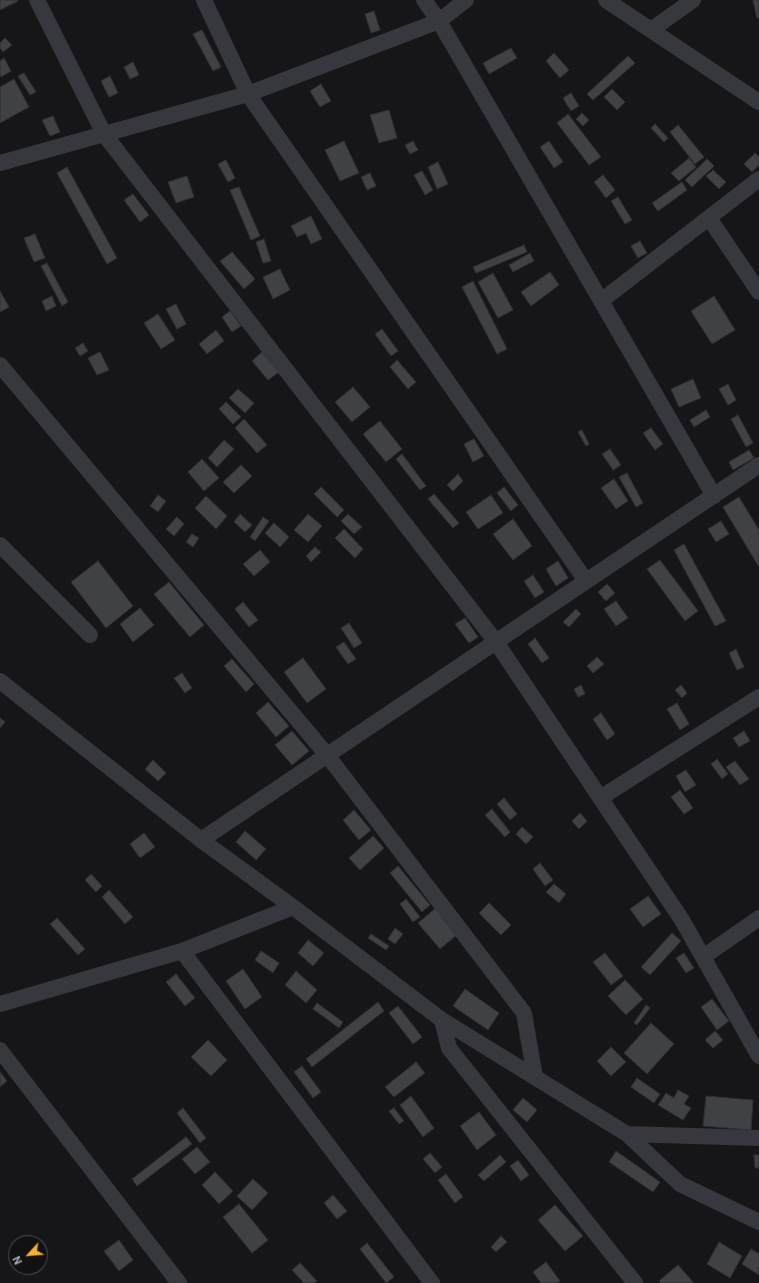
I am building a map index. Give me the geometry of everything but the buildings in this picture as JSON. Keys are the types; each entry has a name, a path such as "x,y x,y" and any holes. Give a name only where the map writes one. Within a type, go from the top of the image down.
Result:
{"street":[{"path":"37,0 104,134 496,642 682,920 758,1051"},
{"path":"204,0 248,94 586,581"},
{"path":"424,0 440,21 714,496"},
{"path":"0,163 248,94 440,21 466,0"},
{"path":"606,0 759,102"},
{"path":"651,30 693,0"},
{"path":"601,300 759,179"},
{"path":"709,218 759,292"},
{"path":"0,365 327,755 524,1013 534,1077"},
{"path":"201,840 759,465"},
{"path":"0,545 90,635"},
{"path":"0,682 201,840 293,907 442,1020 627,1134 680,1184 759,1222"},
{"path":"600,798 759,698"},
{"path":"0,1004 182,951 293,907"},
{"path":"703,958 759,918"},
{"path":"182,951 432,1283"},
{"path":"442,1020 449,1048 635,1283"},
{"path":"0,1050 179,1283"},
{"path":"627,1134 759,1138"}]}
